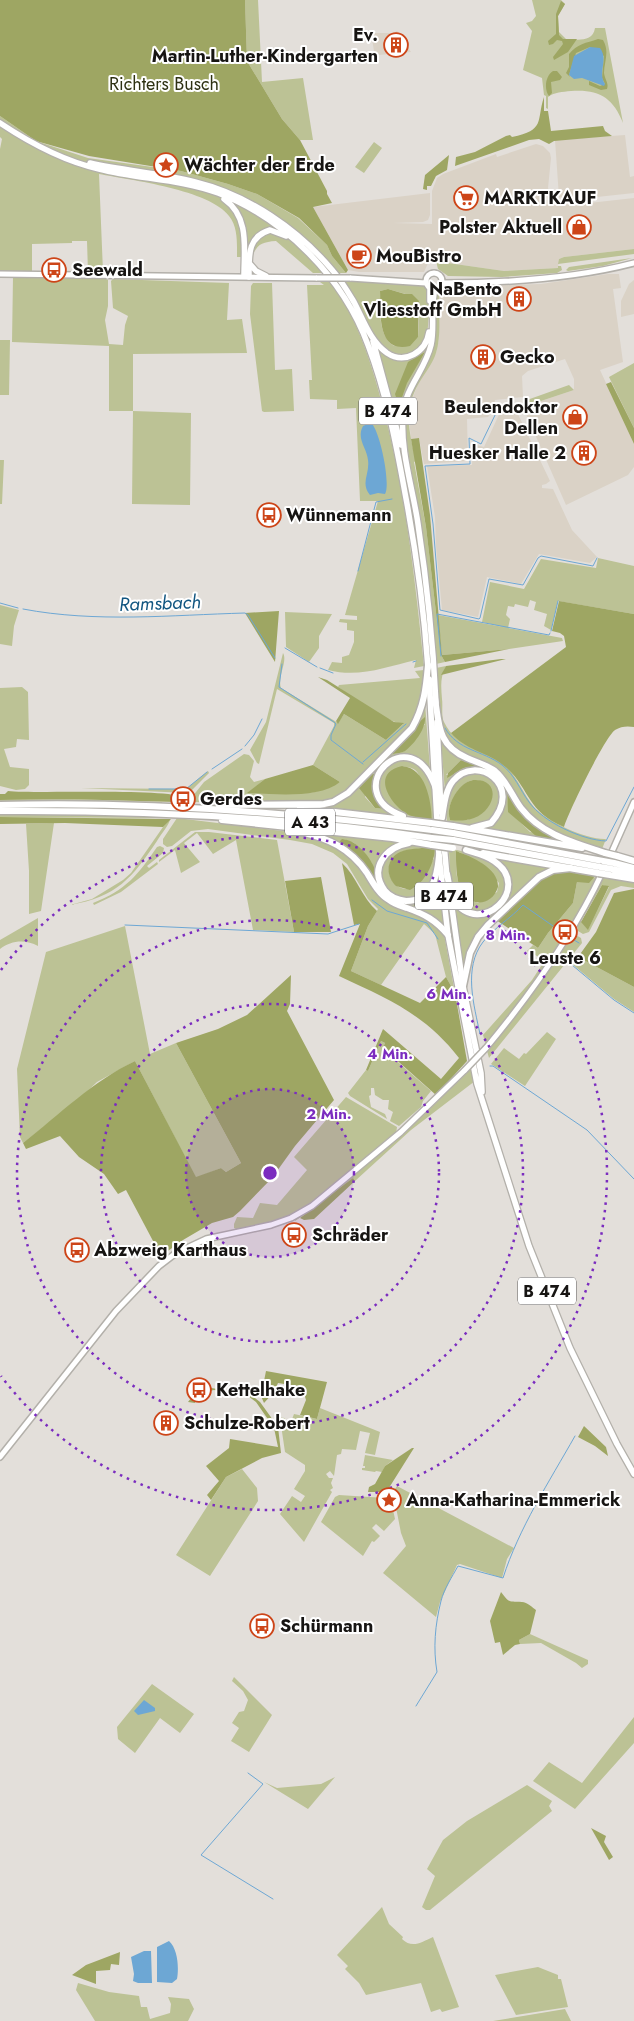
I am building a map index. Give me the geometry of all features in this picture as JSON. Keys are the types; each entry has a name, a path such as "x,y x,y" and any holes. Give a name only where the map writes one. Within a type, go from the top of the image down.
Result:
{"highway":[{"name":"B 474","path":"0,122 37,146 100,170 217,193 248,208 290,235 326,272 353,313 368,344 398,452 412,527 421,591 428,665 439,856 448,935 475,1076 529,1246 570,1348 617,1444 634,1474"},
{"name":"B 474","path":"63,157 111,168 196,182 226,192 259,209 297,236 334,272 353,300 370,334 408,470 418,523 427,591 447,874 463,986 481,1073 483,1098"},
{"path":"189,186 223,198 238,213 244,236 246,276"},
{"path":"246,276 251,244 256,237 270,230 280,232 305,250"},
{"path":"249,263 256,271 266,276"},
{"path":"370,334 381,348 394,356 404,357 416,354 424,347 428,339 430,284"},
{"path":"408,470 402,431 403,408 410,387 426,360 431,344 433,301 430,284"},
{"path":"189,810 324,804 333,802 348,793 412,728 426,696 428,665"},
{"path":"435,698 439,729 442,737 452,750 494,771 502,778 521,808 541,827 563,838 605,853"},
{"path":"436,789 428,770 416,760 407,757 390,760 383,765 376,779 376,789 384,806 391,811 414,820 432,834 453,837 472,828 491,823 502,807 503,798 500,785 495,778 488,773 468,772 454,781 446,797 442,818"},
{"name":"A 43","path":"0,804 170,806 189,810 317,817 453,837 634,874"},
{"path":"268,805 414,820"},
{"path":"189,810 277,826 308,833 336,843 354,857 378,890 390,902 430,917 448,935"},
{"name":"A 43","path":"0,811 176,813 189,810"},
{"path":"277,826 423,843"},
{"path":"472,828 605,853 634,861"},
{"path":"432,834 423,843 401,844 386,854 381,862 379,877 381,884 389,894 400,900 407,901 425,895 436,879 439,856"},
{"path":"447,874 454,900 465,910 479,914 489,912 502,904 507,894 508,882 501,867 486,856 466,850 453,837"},
{"path":"466,850 571,868"},
{"path":"463,986 470,953 478,937 488,925 539,877 553,870 600,867"},
{"name":"A 43","path":"612,869 634,868"},
{"path":"612,869 634,879"}],"main road":[{"path":"430,284 442,281 480,282 564,276 634,263"},
{"path":"430,284 431,273 436,273 442,281"},
{"path":"0,274 422,278 430,284"},
{"path":"0,1457 116,1311 159,1266 176,1253 206,1239 271,1225 291,1218 312,1206 416,1119 465,1070 486,1048 522,1003 560,947 596,884 634,802"}],"shaded area":[{"path":"397,31 411,52 379,55 372,60 374,51 371,33 394,33"},
{"path":"625,135 630,177 634,176 634,193 569,200 559,197 555,140"},
{"path":"536,144 543,146 550,153 548,188 552,198 559,203 571,205 634,198 634,249 564,257 559,259 558,268 504,271 437,260 429,261 424,272 359,272 348,270 313,207 430,193 430,215 428,220 423,222 393,223 432,224 432,191 437,178 496,154 497,157"},
{"path":"619,274 621,288 613,289 623,362 600,370 634,444 634,467 628,475 566,505 523,407 574,390 574,379 565,359 528,371 522,376 523,397 495,400 493,411 488,417 467,419 468,461 424,464 419,438 411,439 408,410 418,384 436,353 439,339 439,291 446,287 541,284"},
{"path":"634,280 634,314 621,317 621,301 629,284"},
{"path":"502,408 516,410 550,481 542,485 542,488 553,489 572,530 597,557 590,563 539,554 521,584 487,577 478,617 442,610 435,517 427,466 472,465 473,444 484,447"}],"green space":[{"name":"Richters Busch","path":"0,0 245,0 247,61 282,119 300,140 327,191 332,203 313,207 348,270 346,273 332,256 327,245 299,218 257,194 181,171 89,156 36,141 0,116"},
{"path":"245,0 258,0 262,82 303,78 313,140 300,140 282,119 247,61"},
{"path":"532,0 561,0 565,4 558,16 559,32 566,39 588,38 594,33 595,28 605,28 623,123 609,101 597,93 589,91 553,94 548,97 548,109 546,108 546,96 544,95 542,78 523,70 532,31 526,23 532,21 536,16"},
{"path":"561,1 565,4 558,16 559,35 563,39 577,39 568,52 554,60 553,57 563,44 562,41 557,40 549,45 548,41 556,34 556,14"},
{"path":"598,39 603,40 606,53 604,73 607,89 601,90 589,85 589,81 600,86 605,84 602,78 604,56 590,47 576,53 570,77 566,73 569,67 569,54 582,44"},
{"path":"553,71 557,71 562,77 560,80 551,82 552,93 549,96 546,90 546,83 548,76"},
{"path":"544,97 544,111 548,111 551,131 603,126 605,131 612,136 554,141 549,144 539,139 529,140 455,166 456,157 475,152 506,136 510,135 512,137 523,134 535,128"},
{"path":"0,116 36,141 88,158 181,171 257,194 298,218 327,245 332,256 346,273 313,273 276,241 261,244 252,257 237,257 234,225 229,216 219,207 205,199 188,193 149,183 99,174 103,272 88,272 87,241 32,244 32,271 0,271 0,149 2,139 0,137"},
{"path":"374,142 382,148 364,173 355,167"},
{"path":"449,155 447,170 436,176 431,186 427,186 427,190 423,189 425,175"},
{"path":"634,249 634,254 558,264 559,259 564,257"},
{"path":"632,258 603,266 566,270 569,267"},
{"path":"441,259 441,262 504,271 558,268 558,266 561,266 562,270 557,273 502,277 448,276 438,269 436,261"},
{"path":"13,277 108,280 108,306 105,320 109,344 123,345 128,316 113,308 111,281 113,279 229,283 227,320 242,319 247,353 133,354 133,411 109,411 109,346 12,342"},
{"path":"320,282 331,282 349,312 369,360 379,394 392,443 404,506 424,666 414,668 416,660 362,672 351,673 328,670 332,662 342,663 342,657 349,655 354,642 354,631 347,630 347,623 339,622 340,619 357,620 357,616 345,615 378,501 360,501 356,408 337,409 337,400 310,399 309,380 312,380 307,285 324,285"},
{"path":"344,282 425,285 428,301 428,323 427,334 420,349 406,355 396,354 386,349 369,328","holes":["388,289 409,295 420,304 418,337 394,346 382,329 380,291"]},
{"path":"253,283 272,283 275,370 292,369 294,411 262,411 250,314 251,286"},
{"path":"498,284 496,286 446,287 439,291 438,346 433,360 414,393 409,412 410,431 416,461 414,462 426,527 441,655 445,662 436,664 416,498 405,434 406,402 426,363 437,289 443,285"},
{"path":"388,289 412,294 419,301 418,337 410,346 399,347 391,344 386,338 381,320 380,291"},
{"path":"430,339 425,357 405,393 400,431 376,345 380,349 405,359"},
{"path":"0,340 10,340 9,395 0,395"},
{"path":"425,352 407,383 399,406 395,394 408,362"},
{"path":"634,363 634,428 609,377"},
{"path":"611,382 634,428 634,444 606,384"},
{"path":"569,385 574,390 523,407 527,400"},
{"path":"133,411 191,413 190,505 132,504"},
{"path":"419,438 430,515 442,655 509,649 445,662 441,655 426,527 411,439"},
{"path":"0,460 4,460 2,504 0,504"},
{"path":"598,558 634,566 634,614 558,601 551,630 544,626 547,614 534,610 536,602 530,600 528,607 515,604 514,607 508,606 506,615 510,619 508,628 482,622 490,582 524,589 541,559 596,568"},
{"path":"559,601 634,614 634,727 627,726 615,730 603,746 564,827 542,814 512,773 503,765 469,747 451,733 566,647 564,636 552,631"},
{"path":"0,605 19,610 14,626 12,646 0,644"},
{"path":"279,611 275,662 245,613"},
{"path":"285,612 332,614 319,636 319,648 309,662 286,647"},
{"path":"438,615 562,638 563,641 509,649 442,655"},
{"path":"283,653 284,660 280,679 281,688 338,723 344,714 386,740 403,724 397,723 370,709 338,687 339,685 420,678 415,671 424,670 424,685 418,710 406,730 359,778 338,797 328,801 284,803 188,802 204,782 244,754 249,755 254,761 250,777 254,782 265,779 248,793 284,794 315,792 340,782 313,765 334,723 277,689 259,764 250,750 266,722"},
{"path":"506,659 441,675 446,666"},
{"path":"446,666 441,682 442,714 443,720 450,731 456,738 489,755 505,766 540,813 557,824 578,833 598,839 606,839 602,849 564,836 541,824 523,808 508,783 451,746 440,727 436,668"},
{"path":"318,677 327,680 394,722 404,723 386,740 344,714 338,724 336,721 350,698"},
{"path":"22,687 28,692 29,740 17,739 16,747 4,749 10,767 29,769 29,785 25,789 16,790 0,786 0,688"},
{"path":"425,703 430,769 420,761 408,756 402,755 389,758 372,774 365,797 375,808 384,809 394,816 313,807 331,804 391,752 393,754 403,752 425,724 417,724"},
{"path":"425,717 424,726 419,736 404,752 393,754 391,752"},
{"path":"441,741 494,773 507,789 508,804 514,816 530,832 549,834 576,845 484,828 496,821 500,816 505,799 503,786 473,769 445,792","holes":["461,760 475,766 453,774 446,775"]},
{"path":"411,760 423,771 428,779 433,796 433,821 405,815 388,806 378,791 381,772 395,761","holes":["402,766 414,769 417,772 426,795 432,820 406,813 395,803"]},
{"path":"461,760 477,766 464,768 447,778 448,773"},
{"path":"313,765 340,782 320,791 308,793 247,793 265,779"},
{"path":"402,766 417,772 426,786 432,820 405,813 393,802 389,795 385,781 387,775"},
{"path":"208,771 209,773 190,792 186,793 81,788 186,789"},
{"path":"376,773 374,792 384,809 375,808 359,788 372,774"},
{"path":"471,773 484,775 492,780 498,789 501,802 489,821 468,826 447,822 447,807 450,793 458,781","holes":["478,780 487,784 468,820 450,820 451,802 458,790 468,782"]},
{"path":"473,780 488,784 492,789 493,795 491,802 481,814 474,818 450,820 449,808 454,796 462,786"},
{"path":"507,789 548,835 555,840 536,836 508,812"},
{"path":"8,791 155,793 183,798 182,802 66,799 0,800 0,794 5,794"},
{"path":"66,799 162,802 165,818 0,817 0,800"},
{"path":"0,817 171,819 163,827 65,823 0,824"},
{"path":"177,818 298,833 329,842 356,862 376,891 431,920 444,934 455,993 446,977 435,934 424,924 381,985 351,971 368,926 378,909 368,899 347,864 333,853 312,844 208,829 191,831 172,846 167,847 163,844 163,839"},
{"path":"170,819 148,854 122,884 100,897 70,905 92,899 123,880 131,873"},
{"path":"54,823 41,911 29,914 26,824"},
{"path":"195,832 277,840 294,932 253,930 236,840 213,854 197,833 184,843 200,862 181,873 175,850 159,862 159,860"},
{"path":"318,834 398,842 383,853 377,864 377,876 381,886 388,894 398,900 408,902 420,900 430,893 439,876 444,926 431,915 386,896 378,885 371,862 354,843 344,839 339,842"},
{"path":"342,839 356,844 368,856 374,867 378,885 347,848 339,842"},
{"path":"410,845 426,847 401,852 390,863 389,870 394,883 400,888 407,889 416,887 434,858 428,848 436,849 433,876 427,889 412,897 403,897 387,889 381,871 389,853"},
{"path":"157,847 164,848 163,853 147,866 149,868 157,862 158,864 121,892 94,905 93,903 114,893 130,881 144,866"},
{"path":"435,848 433,860 428,872 420,883 410,890 396,886 392,882 389,872 390,863 395,855 411,849"},
{"path":"457,850 482,857 502,871 506,883 504,894 497,903 488,909 477,911 466,907 456,896 452,886 449,851","holes":["459,852 481,863 499,883 497,892 478,903 471,900 461,889 456,867"]},
{"path":"456,851 483,864 494,874 498,887 491,898 485,901 474,902 464,895 458,879"},
{"path":"492,857 555,868 485,925 467,955 463,968 455,904 460,909 491,914 505,902 508,894 508,878 505,870"},
{"path":"342,863 352,875 367,900 377,911 368,926 351,971 420,1003 446,977 455,993 467,1061 436,1095 383,1048 385,1043 381,1041 368,1071 366,1070 383,1029 441,1079 459,1058 433,1030 405,1009 339,976 360,924 354,925"},
{"path":"561,871 596,875 589,883 577,882 573,903 538,948 496,920 541,878"},
{"path":"321,877 331,932 294,932 285,881"},
{"path":"596,877 572,923 545,965 517,1006 486,1045 483,1035 532,980 545,960 527,951 533,945 538,948 573,903 577,882"},
{"path":"602,877 634,882 634,888 621,886 611,890 589,932 583,934 578,931 577,926","holes":["602,885 609,887 588,929 581,921"]},
{"path":"602,885 609,886 588,930 581,922"},
{"path":"634,889 634,987 578,957 596,932 614,893"},
{"path":"38,918 38,946 29,942 14,942 0,949 0,940"},
{"path":"125,926 150,1054 176,1043 241,1163 226,1172 221,1168 196,1178 135,1061 97,1082 78,1100 23,1143 20,1137 17,1069 46,952"},
{"path":"574,934 581,938 582,943 489,1058 487,1051 520,1009 569,937"},
{"path":"578,957 634,987 634,1012 614,999 572,964"},
{"path":"291,975 290,1004 287,1011 334,1100 295,1146 272,1178 233,1217 212,1223 161,1256 126,1190 118,1194 104,1174 79,1157 60,1136 26,1149 23,1143 77,1099 105,1078 135,1061 196,1177 221,1168 226,1172 241,1163 176,1043 218,1029 247,1015"},
{"path":"547,1032 556,1039 525,1086 491,1064 504,1048 519,1059"},
{"path":"381,1041 385,1043 383,1049 431,1091 421,1107 399,1126 390,1121 393,1112 388,1109 389,1100 383,1100 375,1095 374,1088 371,1088 371,1095 369,1096 371,1107 385,1114 387,1119 348,1093 366,1070 368,1071"},
{"path":"472,1068 475,1081 411,1130 355,1181 353,1178 325,1201 295,1221 295,1218 320,1203 407,1131"},
{"path":"346,1097 397,1127 396,1134 316,1201 295,1214 275,1222 238,1230 234,1228 237,1217 253,1218 260,1203 277,1205 307,1170 294,1157"},
{"path":"353,1178 355,1181 314,1219 304,1220 300,1218"},
{"path":"266,1371 327,1382 317,1419 300,1415 306,1400 302,1387 278,1383 274,1392 264,1403 261,1396"},
{"path":"206,1387 251,1395 260,1402 278,1427 281,1453 262,1458 226,1477 211,1500 207,1495 219,1481 206,1466 229,1448 230,1439 278,1447 274,1428 256,1402 248,1396 214,1390 204,1392 198,1396 195,1403 188,1402 195,1393"},
{"path":"320,1408 380,1432 375,1455 365,1453 370,1433 360,1431 356,1450 342,1449 341,1454 337,1455 334,1476 330,1471 326,1474 329,1478 333,1478 331,1483 333,1488 330,1490 332,1492 304,1542 280,1514 292,1496 301,1502 305,1496 294,1489 305,1471 305,1465 285,1452 281,1425 274,1417 285,1418 285,1421 291,1422 294,1414 317,1419"},
{"path":"584,1426 606,1447 608,1456 578,1437"},
{"path":"414,1448 387,1491 368,1492 369,1487 375,1484 385,1466"},
{"path":"365,1455 393,1460 385,1466 382,1472 362,1470 362,1468 365,1468 363,1466"},
{"path":"242,1469 257,1488 258,1501 210,1576 176,1555 226,1477"},
{"path":"397,1486 514,1548 507,1559 502,1578 460,1564 457,1565 440,1602 436,1617 383,1573 406,1546 401,1533 393,1492"},
{"path":"339,1495 385,1498 390,1496 395,1519 384,1531 376,1524 372,1528 380,1536 374,1542 372,1541 363,1556 321,1522 335,1497"},
{"path":"501,1592 510,1601 524,1602 536,1610 530,1634 519,1640 520,1644 515,1645 503,1655 500,1642 495,1643 490,1621"},
{"path":"530,1634 588,1660 588,1664 582,1668 541,1643 520,1644 519,1640"},
{"path":"234,1677 272,1715 249,1752 231,1741 239,1728 232,1723 239,1712 244,1711 248,1700 243,1691 232,1681"},
{"path":"152,1684 194,1714 180,1733 160,1718 135,1753 118,1739 117,1727"},
{"path":"634,1717 634,1743 575,1809 533,1781 549,1762 582,1783"},
{"path":"335,1777 308,1809 264,1782 277,1788 321,1784"},
{"path":"527,1785 552,1801 549,1806 552,1811 430,1910 422,1907 435,1876 427,1869 443,1840 467,1821"},
{"path":"591,1828 606,1836 604,1842 613,1857 609,1860"},
{"path":"382,1907 389,1924 406,1942 417,1944 433,1937 459,2007 442,2012 440,2009 431,2012 421,1983 366,1995 359,1983 345,1969 348,1966 337,1955"},
{"path":"120,1952 119,1965 111,1964 110,1970 96,1971 96,1984 72,1975 86,1965"},
{"path":"538,1967 558,1975 558,1979 561,1979 568,2007 516,2015 495,1975"},
{"path":"78,1983 109,1992 139,1996 141,2007 147,2007 150,2019 170,2013 171,2004 168,1997 189,1999 194,2009 188,2021 95,2021 76,1990"},
{"path":"565,2009 571,2021 493,2021"}],"water":[{"path":"590,47 600,48 602,52 604,86 582,78 574,79 569,75 574,56"},
{"path":"372,424 375,429 381,447 387,480 385,494 370,495 367,491 368,460 361,439 361,431 363,426"},
{"path":"144,1700 155,1708 155,1711 138,1715 134,1711"},
{"path":"169,1941 172,1944 177,1959 177,1979 172,1983 157,1982 157,1947"},
{"path":"144,1951 151,1951 152,1983 133,1981 134,1974 131,1957"}],"waterway":[{"path":"499,407 481,444 469,438 470,464 425,466 433,524 440,610 479,619 489,579 523,585 541,556 593,566 597,558"},
{"path":"358,571 376,502 392,499"},
{"path":"551,631 558,601"},
{"name":"Ramsbach","path":"0,603 18,608"},
{"name":"Ramsbach","path":"23,609 78,616 106,617 245,613 275,658"},
{"path":"441,656 437,614 549,635 550,633"},
{"path":"285,648 317,667"},
{"name":"Ramsbach","path":"282,664 279,687 334,722 336,724 331,740 363,764"},
{"path":"320,668 333,673"},
{"path":"245,746 254,735 262,719"},
{"path":"363,762 406,724"},
{"path":"445,728 450,736 463,746 494,760 507,769 529,802 553,823 586,837 606,841 634,787"},
{"path":"212,769 242,749"},
{"path":"149,789 186,789 207,772"},
{"path":"372,900 387,911 427,923 438,939"},
{"path":"480,1034 473,999 472,975 473,963 483,942 523,905 553,926"},
{"path":"125,925 328,934 359,924"},
{"path":"558,930 563,933"},
{"path":"571,938 579,943"},
{"path":"572,965 614,1000 634,1013"},
{"path":"490,1066 493,1066 587,1130 634,1179"},
{"path":"416,1706 437,1672 435,1645 439,1610 444,1592 458,1566 503,1578 526,1523 575,1436"},
{"path":"248,1773 263,1784 201,1855 273,1899"}],"place":[{"name":"Ev. Martin-Luther-Kindergarten","path":"396,45"},
{"name":"Wächter der Erde","path":"166,165"},
{"name":"MARKTKAUF","path":"466,198"},
{"name":"Polster Aktuell","path":"579,227"},
{"name":"MouBistro","path":"359,256"},
{"name":"Seewald","path":"54,270"},
{"name":"NaBento Vliesstoff GmbH","path":"519,299"},
{"name":"Gecko","path":"483,357"},
{"name":"Beulendoktor Dellen","path":"575,417"},
{"name":"Huesker Halle 2","path":"584,453"},
{"name":"Wünnemann","path":"269,515"},
{"name":"Gerdes","path":"183,799"},
{"name":"Leuste 6","path":"565,932"},
{"name":"Schräder","path":"294,1235"},
{"name":"Abzweig Karthaus","path":"77,1250"},
{"name":"Kettelhake","path":"199,1390"},
{"name":"Schulze-Robert","path":"166,1423"},
{"name":"Anna-Katharina-Emmerick","path":"389,1500"},
{"name":"Schürmann","path":"262,1626"}]}
